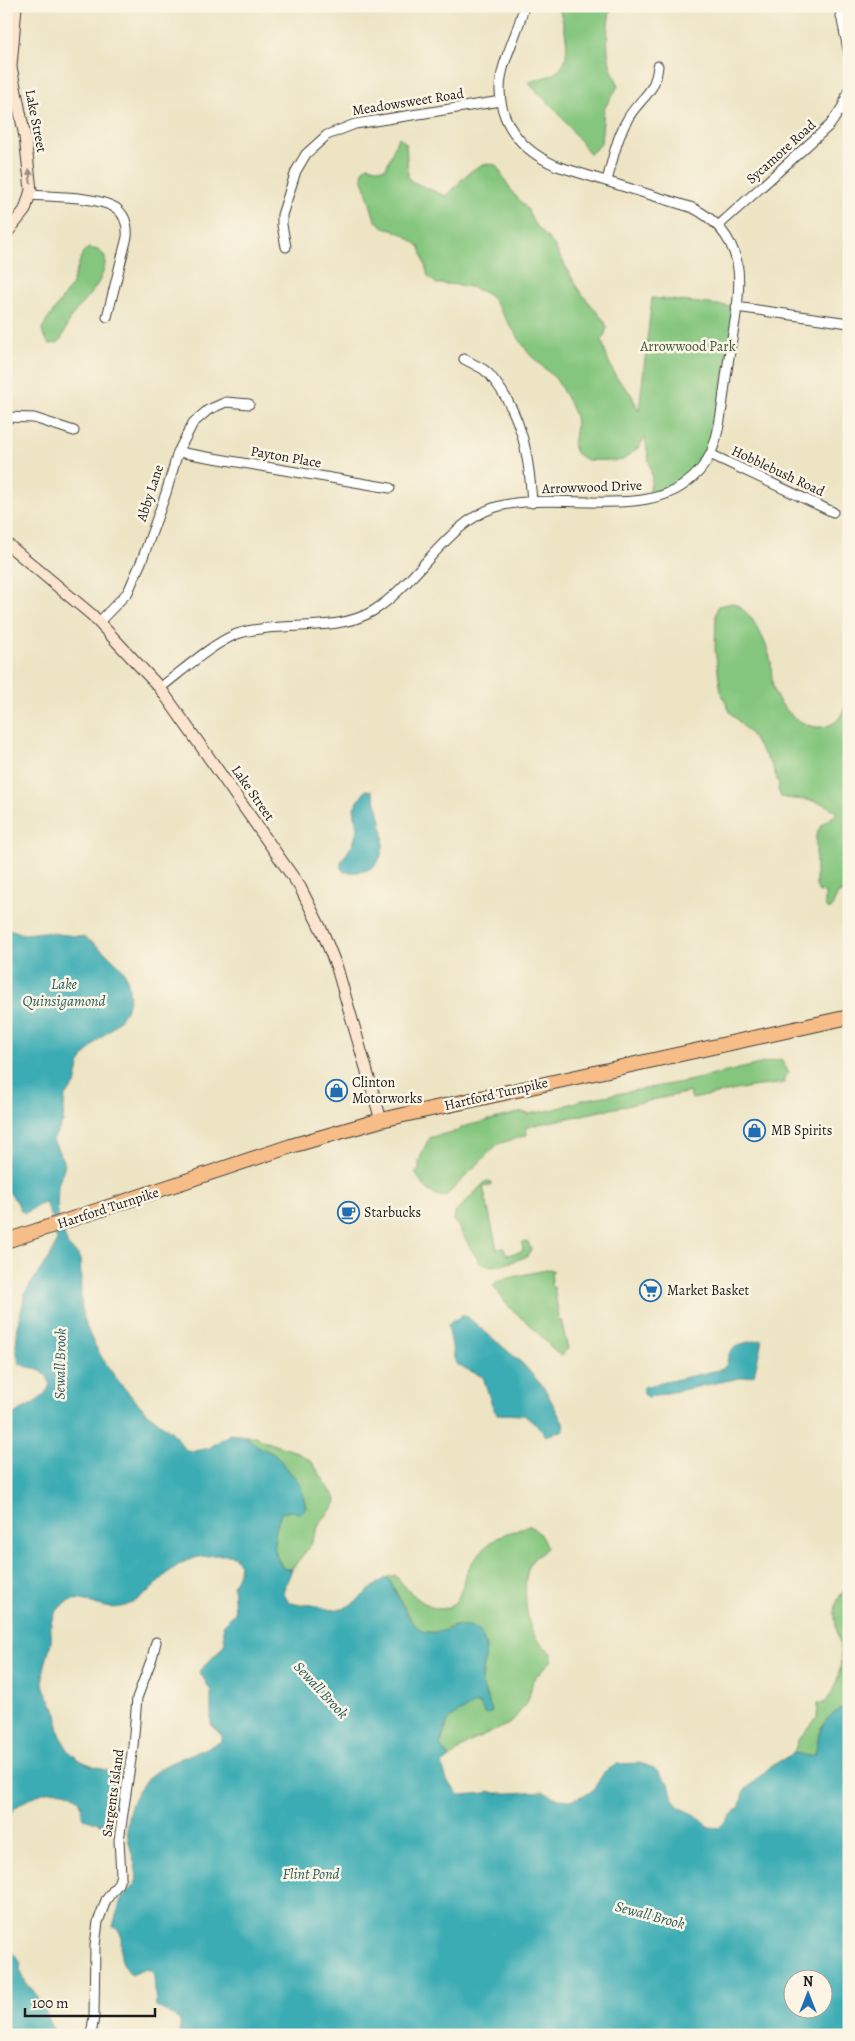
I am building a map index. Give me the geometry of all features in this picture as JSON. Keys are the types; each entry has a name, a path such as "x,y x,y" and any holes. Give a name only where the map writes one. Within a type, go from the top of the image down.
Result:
{"main road":[{"name":"Lake Street","path":"6,234 22,215 30,195 29,164 8,67 16,6"},
{"name":"Lake Street","path":"6,543 99,622 160,688 296,882 318,922 342,982 381,1120"},
{"name":"Hartford Turnpike","path":"6,1241 86,1216 291,1146 381,1120 849,1016"}],"street":[{"name":"Arrowwood Drive","path":"160,688 216,646 238,634 257,630 344,622 367,614 385,602 472,519 499,506 532,503 636,500 660,496 671,492 691,479 710,454 718,428 736,307 738,280 736,261 729,243 718,226 693,208 557,166 528,150 510,128 501,101 502,75 524,6"},
{"path":"839,6 849,54"},
{"path":"607,181 623,127 633,110 654,87 658,66"},
{"name":"Sycamore Road","path":"718,226 830,126 842,106 849,89"},
{"name":"Meadowsweet Road","path":"286,247 282,215 296,171 306,154 327,134 355,124 501,101"},
{"path":"30,195 100,202 114,207 123,216 127,228 127,237 107,317"},
{"path":"736,307 849,323"},
{"path":"464,359 489,374 516,418 528,456 532,503"},
{"name":"Abby Lane","path":"99,622 128,592 142,560 166,493 178,452 193,422 208,410 226,402 250,404"},
{"path":"6,417 34,418 74,430"},
{"name":"Payton Place","path":"178,452 390,488"},
{"name":"Hobblebush Road","path":"710,454 833,512"},
{"name":"Sargents Island","path":"91,2035 94,2016 95,1945 98,1922 106,1900 121,1875 119,1840 132,1755 137,1698 156,1642"}],"green space":[{"path":"558,6 611,6 608,50 611,67 618,86 604,109 601,144 590,154 556,110 528,83 547,77 558,71 563,65 567,49 563,21"},
{"name":"Arrowwood Park","path":"399,137 406,143 408,177 411,181 445,196 475,168 488,164 496,165 513,193 528,210 533,222 554,245 578,289 605,322 607,328 602,341 607,358 616,377 631,394 639,411 652,298 736,307 710,454 682,486 648,499 652,478 645,437 639,447 623,460 586,460 576,453 573,445 576,426 575,416 568,400 556,379 530,355 491,297 465,286 436,284 428,276 420,247 403,234 384,227 375,220 362,177 363,169 368,166 380,169 386,168"},
{"path":"89,248 98,250 105,256 103,274 94,289 72,316 60,341 49,344 42,328 71,286 83,252"},
{"path":"733,603 746,613 758,628 771,662 774,692 787,711 794,717 810,726 827,726 840,717 849,699 849,893 838,893 831,909 827,909 825,906 825,893 819,892 816,886 816,835 822,824 837,814 825,804 781,797 778,790 779,784 772,766 751,735 730,712 721,692 715,650 716,614 718,606"},
{"path":"781,1059 789,1073 783,1079 785,1083 751,1087 692,1099 690,1092 526,1127 527,1135 498,1144 446,1196 431,1193 415,1173 419,1171 419,1161 431,1137 458,1131 462,1127 522,1112 528,1114 552,1110 582,1100 688,1081"},
{"path":"486,1181 492,1182 491,1185 483,1186 497,1249 504,1248 507,1255 523,1251 522,1243 528,1242 531,1250 528,1256 497,1265 484,1265 479,1262 454,1220 455,1213"},
{"path":"550,1269 554,1271 551,1272 552,1281 550,1284 554,1287 558,1319 561,1320 568,1349 560,1356 507,1305 493,1285 499,1280"},
{"path":"246,1436 256,1436 263,1441 297,1452 312,1462 336,1499 335,1505 320,1523 310,1546 292,1569 285,1569 280,1563 274,1542 281,1513 306,1507 300,1484 275,1454 260,1448"},
{"path":"529,1525 539,1533 547,1547 532,1561 526,1576 526,1607 530,1626 541,1644 552,1653 552,1660 533,1680 528,1701 511,1723 468,1743 450,1758 440,1746 449,1719 475,1703 492,1711 482,1684 486,1647 483,1638 477,1630 459,1625 450,1627 442,1632 423,1632 410,1618 388,1577 395,1575 422,1602 438,1609 445,1608 452,1605 457,1599 469,1568 483,1550 501,1536"},
{"path":"849,1586 849,1709 843,1708 821,1727 815,1755 807,1756 794,1753 798,1740 817,1718 818,1703 825,1703 838,1676 841,1659 835,1611 841,1594"}],"water":[{"path":"366,790 372,791 381,820 383,831 382,853 378,861 368,870 344,872 341,868 341,862 353,844 357,831 354,807"},
{"name":"Flint Pond","path":"6,928 24,934 43,932 83,937 92,942 123,969 128,982 130,996 126,1011 83,1058 79,1066 75,1085 65,1096 63,1122 53,1140 65,1165 58,1185 57,1213 68,1246 78,1255 80,1260 83,1314 93,1343 122,1386 145,1410 172,1432 186,1450 194,1451 209,1448 230,1434 246,1436 260,1448 275,1454 300,1484 306,1507 300,1514 293,1511 281,1513 274,1542 279,1563 284,1569 292,1569 283,1592 289,1603 312,1605 331,1610 345,1608 388,1577 407,1615 423,1631 431,1633 462,1626 476,1629 484,1642 485,1653 482,1682 492,1711 491,1713 484,1714 480,1704 475,1704 454,1715 447,1723 440,1746 450,1758 442,1764 447,1781 460,1795 486,1793 489,1791 510,1793 544,1791 558,1799 571,1800 592,1792 604,1772 617,1764 640,1763 654,1768 669,1784 673,1799 679,1807 696,1815 709,1827 719,1828 740,1806 743,1792 771,1766 794,1753 807,1756 815,1755 820,1732 825,1721 843,1708 849,1709 849,2035 180,2035 180,2020 156,2006 152,1971 146,1969 131,1975 122,1962 121,1936 113,1926 121,1899 137,1879 127,1826 130,1809 137,1793 148,1778 161,1768 222,1741 222,1736 211,1724 211,1691 199,1671 225,1643 223,1624 235,1613 233,1586 240,1564 231,1555 194,1558 174,1568 142,1597 122,1607 104,1607 81,1600 74,1600 67,1602 59,1608 51,1623 51,1642 44,1672 44,1687 57,1714 61,1737 65,1746 83,1762 117,1776 118,1796 111,1816 101,1824 84,1818 80,1801 65,1791 49,1791 33,1797 19,1805 6,1820 6,1419 38,1400 43,1396 50,1384 41,1370 19,1363 16,1346 25,1293 53,1251 57,1241 51,1216 45,1202 25,1213 21,1211 17,1202 6,1189"},
{"path":"465,1315 522,1363 545,1389 563,1423 564,1430 546,1436 542,1430 524,1415 497,1414 493,1408 483,1377 458,1365 454,1358 448,1325 451,1321"},
{"path":"762,1340 754,1375 648,1397 644,1394 643,1387 723,1369 729,1354 735,1347 748,1342"},
{"path":"6,1931 7,1944 21,1963 20,1970 27,1985 33,1990 42,2004 56,2035 6,2035"}],"place":[{"name":"Clinton Motorworks","path":"336,1090"},
{"name":"MB Spirits","path":"755,1130"},
{"name":"Starbucks","path":"348,1212"},
{"name":"Market Basket","path":"651,1290"}],"water label":[{"name":"Lake Quinsigamond","path":"64,992"},
{"name":"Sewall Brook","path":"60,1364"},
{"name":"Sewall Brook","path":"321,1690"},
{"name":"Sewall Brook","path":"650,1915"}]}
